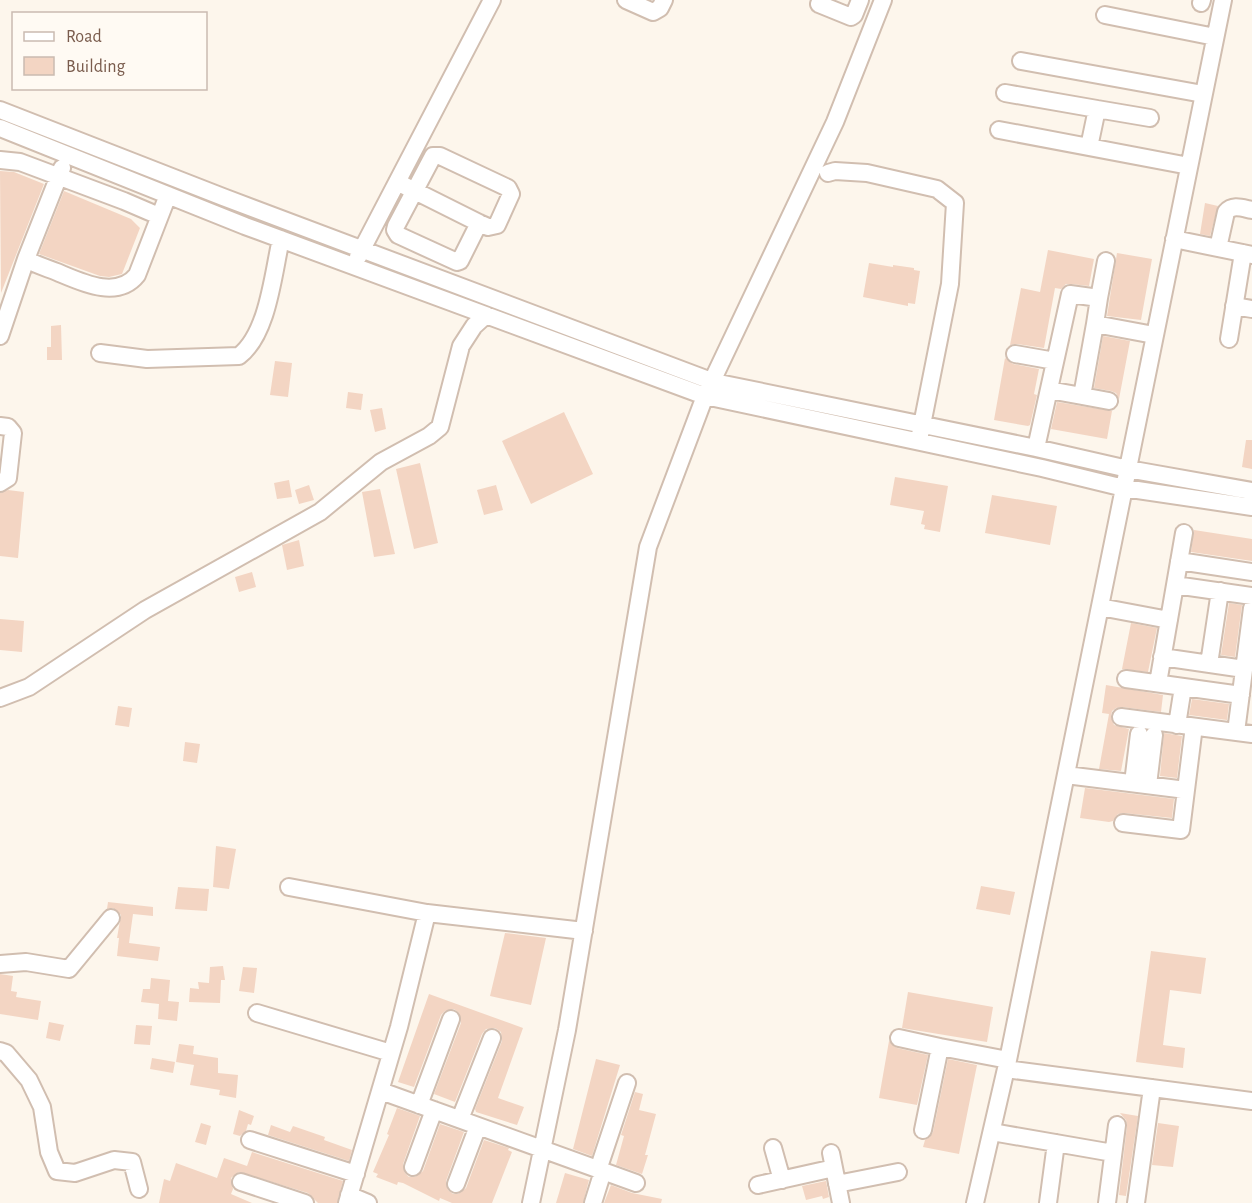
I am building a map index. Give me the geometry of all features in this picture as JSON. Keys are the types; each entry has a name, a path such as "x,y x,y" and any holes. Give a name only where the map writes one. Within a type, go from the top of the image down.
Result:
{"street":[{"path":"354,266 492,0"},
{"path":"626,0 653,12 660,8 664,0"},
{"path":"817,2 851,17 860,0"},
{"path":"531,1203 567,1030 648,547 709,389 835,122 883,0"},
{"path":"975,1203 1007,1065 1223,0"},
{"path":"1105,15 1215,37"},
{"path":"1021,60 1203,94"},
{"path":"1005,93 1150,118"},
{"path":"1089,147 1097,109"},
{"path":"0,110 362,249 709,389"},
{"path":"0,128 281,239 486,315 709,389 921,434 1124,488 1252,507"},
{"path":"999,130 1189,166"},
{"path":"0,336 26,259 68,155"},
{"path":"397,182 414,190 479,223 488,227 497,225 511,194 508,188 436,155 431,158 414,190 396,226 395,230 398,235 457,262 460,261 479,223"},
{"path":"0,160 20,162 159,216"},
{"path":"828,173 835,171 867,173 937,189 955,203 950,284 921,434"},
{"path":"26,259 73,279 99,287 122,286 132,282 137,275 168,195"},
{"path":"1218,248 1226,212 1236,207 1252,210"},
{"path":"100,354 147,359 239,357 249,349 264,315 281,239"},
{"path":"1174,239 1248,254 1234,306 1229,339"},
{"path":"1082,396 1106,261"},
{"path":"1036,447 1068,296 1072,293 1099,298"},
{"path":"1234,306 1252,309"},
{"path":"0,698 29,687 145,610 320,512 381,462 440,427 461,346 474,326 486,315"},
{"path":"1095,324 1154,335"},
{"path":"1015,354 1054,361"},
{"path":"1048,390 1109,401"},
{"path":"0,426 8,427 13,433 8,478 0,483"},
{"path":"921,434 1036,447 1128,469 1252,491"},
{"path":"1158,684 1184,533"},
{"path":"1179,561 1252,572"},
{"path":"1175,585 1252,596"},
{"path":"1209,664 1220,591"},
{"path":"1100,607 1169,620"},
{"path":"1121,717 1244,733 1241,695 1247,667 1252,608"},
{"path":"1162,657 1247,667"},
{"path":"1126,679 1241,695"},
{"path":"1177,725 1183,687"},
{"path":"1140,784 1146,734"},
{"path":"1123,823 1180,830 1193,734"},
{"path":"1066,775 1186,790"},
{"path":"289,887 427,913 584,931"},
{"path":"368,1203 348,1199 381,1091 427,913"},
{"path":"0,964 26,962 69,969 111,918"},
{"path":"257,1013 391,1053"},
{"path":"413,1167 451,1019"},
{"path":"460,1119 492,1038"},
{"path":"899,1038 1007,1065 1252,1101"},
{"path":"923,1130 940,1047"},
{"path":"0,1051 6,1053 29,1080 42,1107 49,1152 57,1171 75,1173 114,1160 132,1161 139,1190"},
{"path":"593,1203 627,1083"},
{"path":"1136,1203 1152,1088"},
{"path":"381,1091 636,1184"},
{"path":"1107,1203 1117,1125"},
{"path":"456,1184 478,1126"},
{"path":"992,1132 1113,1153"},
{"path":"250,1140 356,1174"},
{"path":"1048,1203 1056,1143"},
{"path":"773,1148 782,1180"},
{"path":"834,1169 842,1203"},
{"path":"758,1185 834,1169 898,1172"},
{"path":"241,1182 305,1203"}],"building":[{"path":"0,171 14,172 44,184 1,293"},
{"path":"64,191 131,219 140,228 122,274 109,277 100,276 39,254"},
{"path":"1205,203 1218,206 1210,236 1200,234"},
{"path":"1048,250 1094,259 1089,286 1066,284 1061,289 1055,288 1044,348 1010,345 1021,288 1040,292"},
{"path":"1117,253 1152,259 1141,320 1107,316"},
{"path":"869,263 914,268 920,271 915,304 908,303 908,306 863,297"},
{"path":"61,325 62,360 47,360 47,347 51,347 51,326"},
{"path":"1103,336 1130,341 1119,399 1116,393 1094,388"},
{"path":"1005,358 1013,364 1039,369 1034,394 1037,395 1028,426 994,420"},
{"path":"275,361 292,363 288,397 270,395"},
{"path":"348,392 363,394 361,410 346,408"},
{"path":"1057,402 1112,411 1107,439 1051,429"},
{"path":"382,408 386,429 375,432 370,410"},
{"path":"564,412 593,474 531,504 502,441"},
{"path":"1246,440 1252,440 1252,469 1242,467"},
{"path":"420,463 438,543 414,549 396,469"},
{"path":"895,477 948,486 940,532 924,529 925,525 921,524 924,511 890,505"},
{"path":"289,480 292,497 277,499 274,483"},
{"path":"309,485 314,500 299,504 295,490"},
{"path":"496,485 503,510 484,515 477,490"},
{"path":"380,489 395,554 374,557 362,492"},
{"path":"8,490 24,492 18,558 0,556 0,493"},
{"path":"992,495 1057,506 1050,545 985,533"},
{"path":"1194,530 1252,539 1252,561 1191,552"},
{"path":"299,540 304,566 287,570 282,545"},
{"path":"252,572 256,587 239,592 235,577"},
{"path":"1229,603 1242,605 1235,657 1221,655"},
{"path":"0,619 24,621 22,652 0,650"},
{"path":"1131,623 1157,628 1148,672 1122,669"},
{"path":"1106,685 1163,695 1161,712 1122,707 1112,711 1114,725 1129,729 1121,771 1099,769 1109,714 1102,713"},
{"path":"1192,699 1229,704 1227,720 1189,715"},
{"path":"118,706 132,708 129,727 115,725"},
{"path":"1164,733 1182,736 1177,778 1160,776"},
{"path":"185,742 200,744 197,763 183,761"},
{"path":"1085,788 1174,799 1172,818 1124,813 1118,814 1113,821 1109,822 1080,818"},
{"path":"216,846 236,849 229,889 213,887"},
{"path":"981,886 1015,892 1010,915 976,909"},
{"path":"178,887 209,889 207,911 175,909"},
{"path":"108,902 153,907 153,916 133,914 129,943 160,947 158,961 117,956 121,915 113,908 107,909"},
{"path":"505,933 546,938 531,1005 490,996"},
{"path":"1151,951 1206,958 1201,994 1170,990 1163,1045 1185,1048 1183,1068 1136,1062"},
{"path":"223,966 225,980 221,980 220,1003 189,1002 190,988 199,989 198,982 209,983 210,967"},
{"path":"243,967 257,968 254,993 239,991"},
{"path":"0,974 13,976 11,991 17,992 16,997 41,1001 38,1020 0,1014"},
{"path":"151,978 170,980 168,1001 179,1002 177,1021 158,1019 159,1004 141,1002 143,989 150,989"},
{"path":"908,992 993,1007 987,1042 902,1028"},
{"path":"429,994 523,1028 498,1098 524,1107 517,1125 476,1112 475,1109 502,1041 501,1032 495,1028 486,1029 482,1034 455,1102 434,1094 461,1023 459,1013 454,1009 445,1011 441,1015 414,1087 398,1082"},
{"path":"49,1022 64,1025 60,1041 46,1038"},
{"path":"136,1025 152,1026 150,1045 134,1044"},
{"path":"889,1041 897,1048 928,1055 917,1105 879,1098"},
{"path":"179,1044 194,1046 193,1054 218,1058 218,1073 238,1075 236,1098 219,1095 220,1090 190,1085 194,1065 176,1062"},
{"path":"152,1058 175,1062 173,1073 150,1069"},
{"path":"596,1059 620,1065 592,1156 573,1149"},
{"path":"948,1059 977,1065 959,1154 923,1147 925,1140 933,1132"},
{"path":"635,1092 643,1094 639,1110 656,1114 642,1174 616,1165 624,1136 621,1135"},
{"path":"397,1108 420,1116 403,1164 405,1173 409,1177 415,1177 423,1171 440,1124 464,1132 446,1181 448,1190 453,1194 458,1194 466,1188 484,1140 509,1148 508,1150 512,1152 492,1203 452,1203 440,1198 439,1201 403,1183 398,1182 397,1185 376,1177 378,1174 373,1172 389,1135 387,1134"},
{"path":"239,1110 254,1116 251,1125 248,1124 246,1131 240,1136 233,1134"},
{"path":"1120,1113 1138,1116 1126,1196 1119,1195 1127,1126 1126,1120"},
{"path":"201,1123 211,1126 206,1145 195,1142"},
{"path":"1158,1123 1179,1126 1173,1167 1152,1165"},
{"path":"271,1125 290,1132 293,1126 325,1137 324,1140 352,1150 349,1161 268,1135"},
{"path":"252,1152 343,1181 337,1203 318,1203 308,1193 239,1172 231,1178 233,1189 231,1194 252,1203 159,1203 164,1179 170,1181 176,1163 217,1178 224,1158 247,1166"},
{"path":"565,1173 589,1180 583,1203 556,1203"},
{"path":"826,1181 829,1197 823,1199 822,1196 806,1200 802,1186"},
{"path":"611,1185 632,1193 662,1199 661,1203 604,1203"}]}
